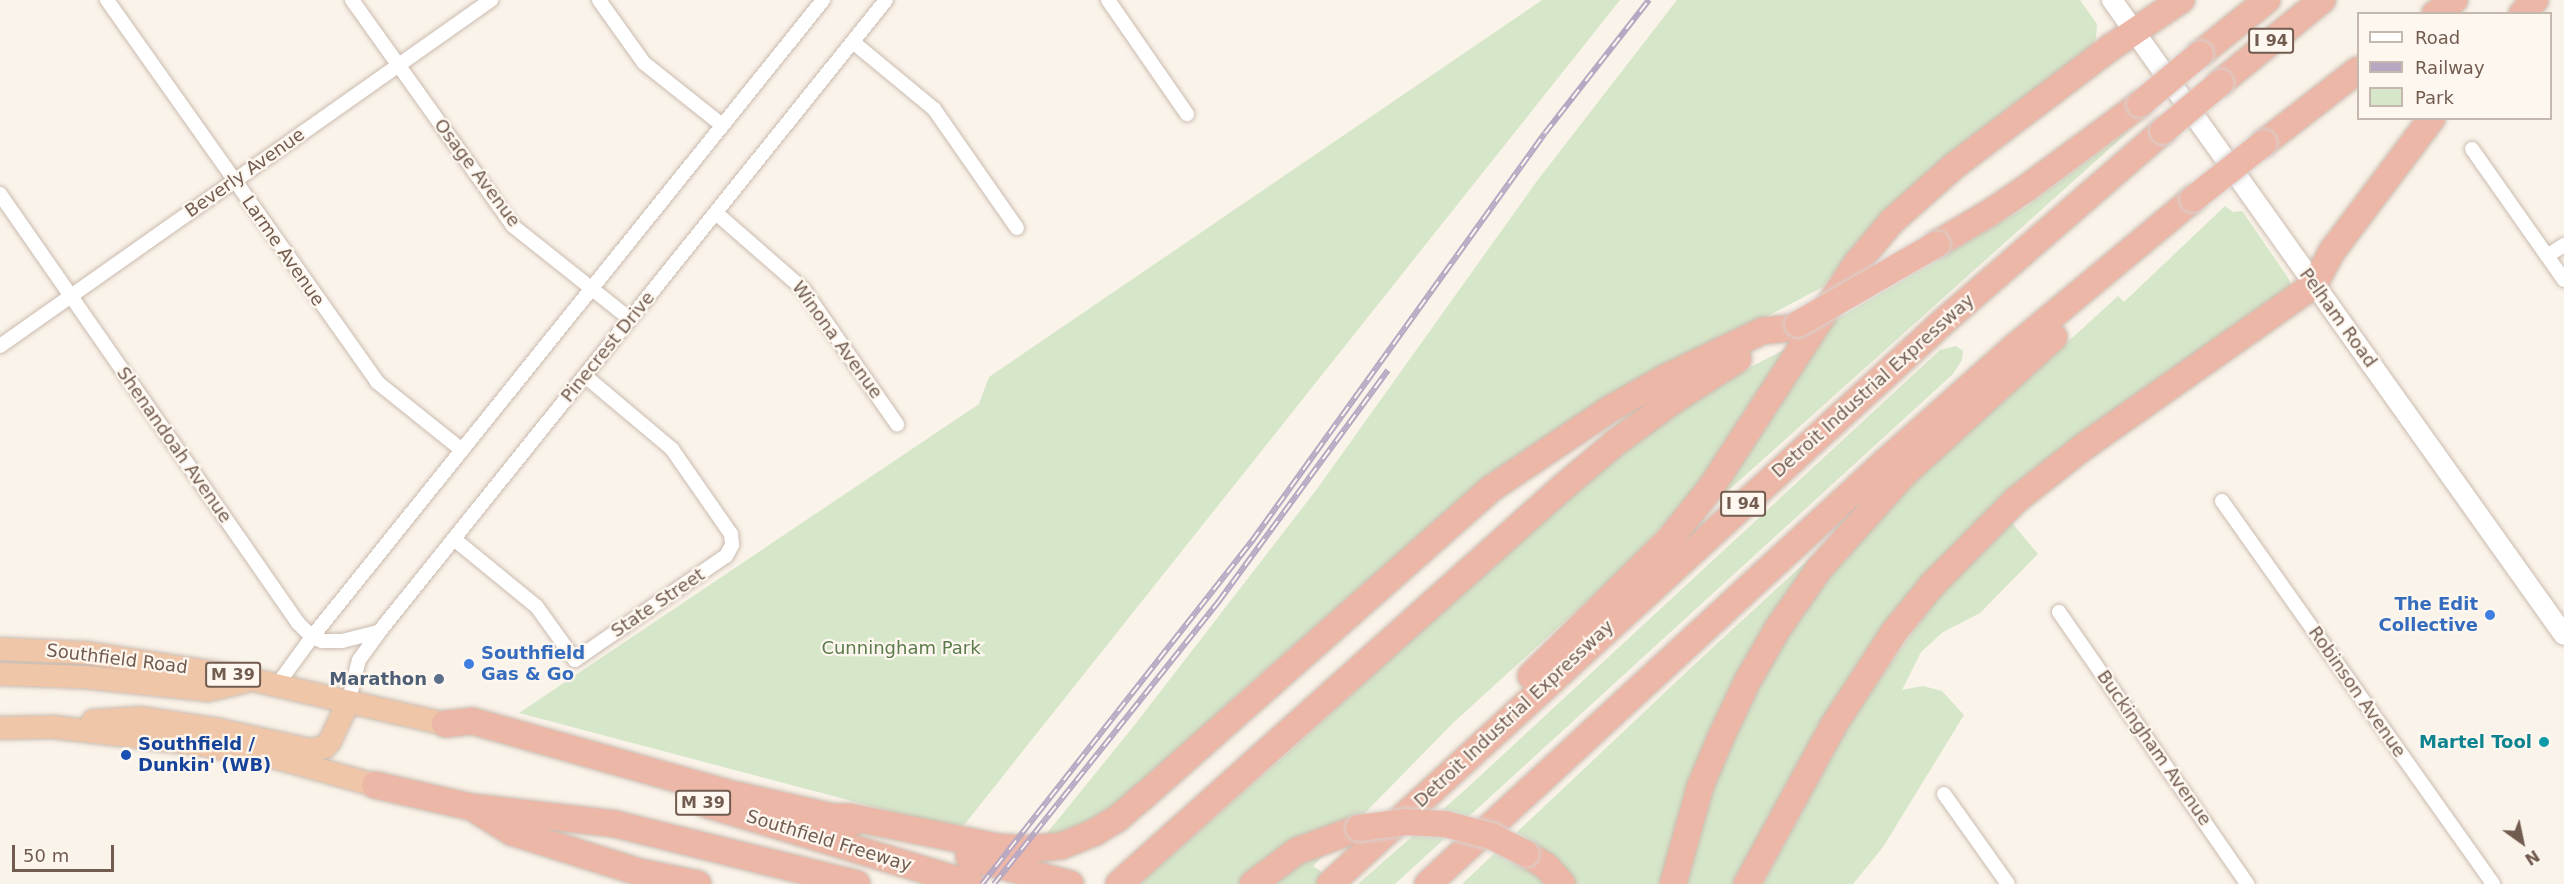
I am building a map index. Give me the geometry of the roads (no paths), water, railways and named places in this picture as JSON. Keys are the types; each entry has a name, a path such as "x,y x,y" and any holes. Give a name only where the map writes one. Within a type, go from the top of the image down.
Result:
{"highway":[{"path":"1429,793 1458,746 1618,591 1682,524 1710,489 1857,263 1892,222 1954,166 2110,48 2181,0"},
{"path":"1119,884 1615,443 1702,381 1988,214 2028,187 2140,104 2267,0"},
{"name":"Detroit Industrial Expressway","path":"1330,884 1933,331 2163,131 2322,0"},
{"path":"2438,12 2454,0"},
{"path":"2524,12 2535,0"},
{"path":"1428,884 1893,455 2016,346 2183,207 2357,71"},
{"path":"1748,884 1833,726 1862,680 1894,632 1964,551 2016,500 2082,448 2314,285 2333,250 2430,120"},
{"path":"1673,884 1700,786 1721,737 1748,680 1778,627 1819,569 1904,474 2124,274 2183,207"},
{"path":"838,817 850,817 1015,849 1061,846 1095,832 1124,813 1492,488 1610,409 1667,377 1762,331 1795,326"},
{"name":"Southfield Road","path":"0,649 87,653 254,680 445,724"},
{"path":"0,674 84,677 208,690 254,680"},
{"path":"69,729 95,720 140,718 219,730 310,750 326,747 348,703"},
{"path":"445,724 472,721 736,795 838,817 953,853 1070,884"},
{"name":"Southfield Freeway","path":"445,724 971,884"},
{"name":"M 39","path":"1,727 69,729 216,747 277,758 375,786"},
{"name":"Southfield Freeway","path":"375,786 471,807 615,824 857,884"},
{"path":"471,807 512,832 650,878 698,884"},
{"path":"1253,884 1298,851 1321,840 1382,823 1422,821 1471,829 1503,842 1546,866 1562,884"}],"main road":[{"name":"Pelham Road","path":"2112,0 2314,285 2439,456 2564,635"}],"street":[{"name":"Larme Avenue","path":"107,0 377,382 462,450"},
{"name":"Osage Avenue","path":"352,0 513,226 630,320"},
{"name":"Beverly Avenue","path":"0,346 490,0"},
{"path":"599,0 644,63 722,125"},
{"path":"277,685 312,637 823,0"},
{"name":"Pinecrest Drive","path":"348,703 359,660 379,632 886,0"},
{"path":"1108,0 1187,114"},
{"path":"853,42 934,109 1017,228"},
{"path":"2472,149 2564,280"},
{"name":"Shenandoah Avenue","path":"0,194 288,609 312,637"},
{"name":"Winona Avenue","path":"716,213 803,289 897,424"},
{"path":"2547,256 2564,245"},
{"name":"State Street","path":"454,539 537,607 575,660 712,566 730,550 731,534 672,450 585,376"},
{"name":"Robinson Avenue","path":"2222,501 2493,884"},
{"name":"Buckingham Avenue","path":"2059,612 2247,884"},
{"path":"312,637 322,641 342,641 379,632"},
{"path":"1944,794 2008,884"}],"railway":[{"path":"982,884 1252,541 1545,133 1649,0"},
{"path":"994,884 1219,601 1388,370"}],"place":[{"name":"The Edit Collective","path":"2490,615"},
{"name":"Southfield Gas & Go","path":"469,664"},
{"name":"Marathon","path":"439,679"},
{"name":"Martel Tool","path":"2544,742"},
{"name":"Southfield / Dunkin' (WB)","path":"126,755"}],"park label":[{"name":"Cunningham Park","path":"901,648"}]}
